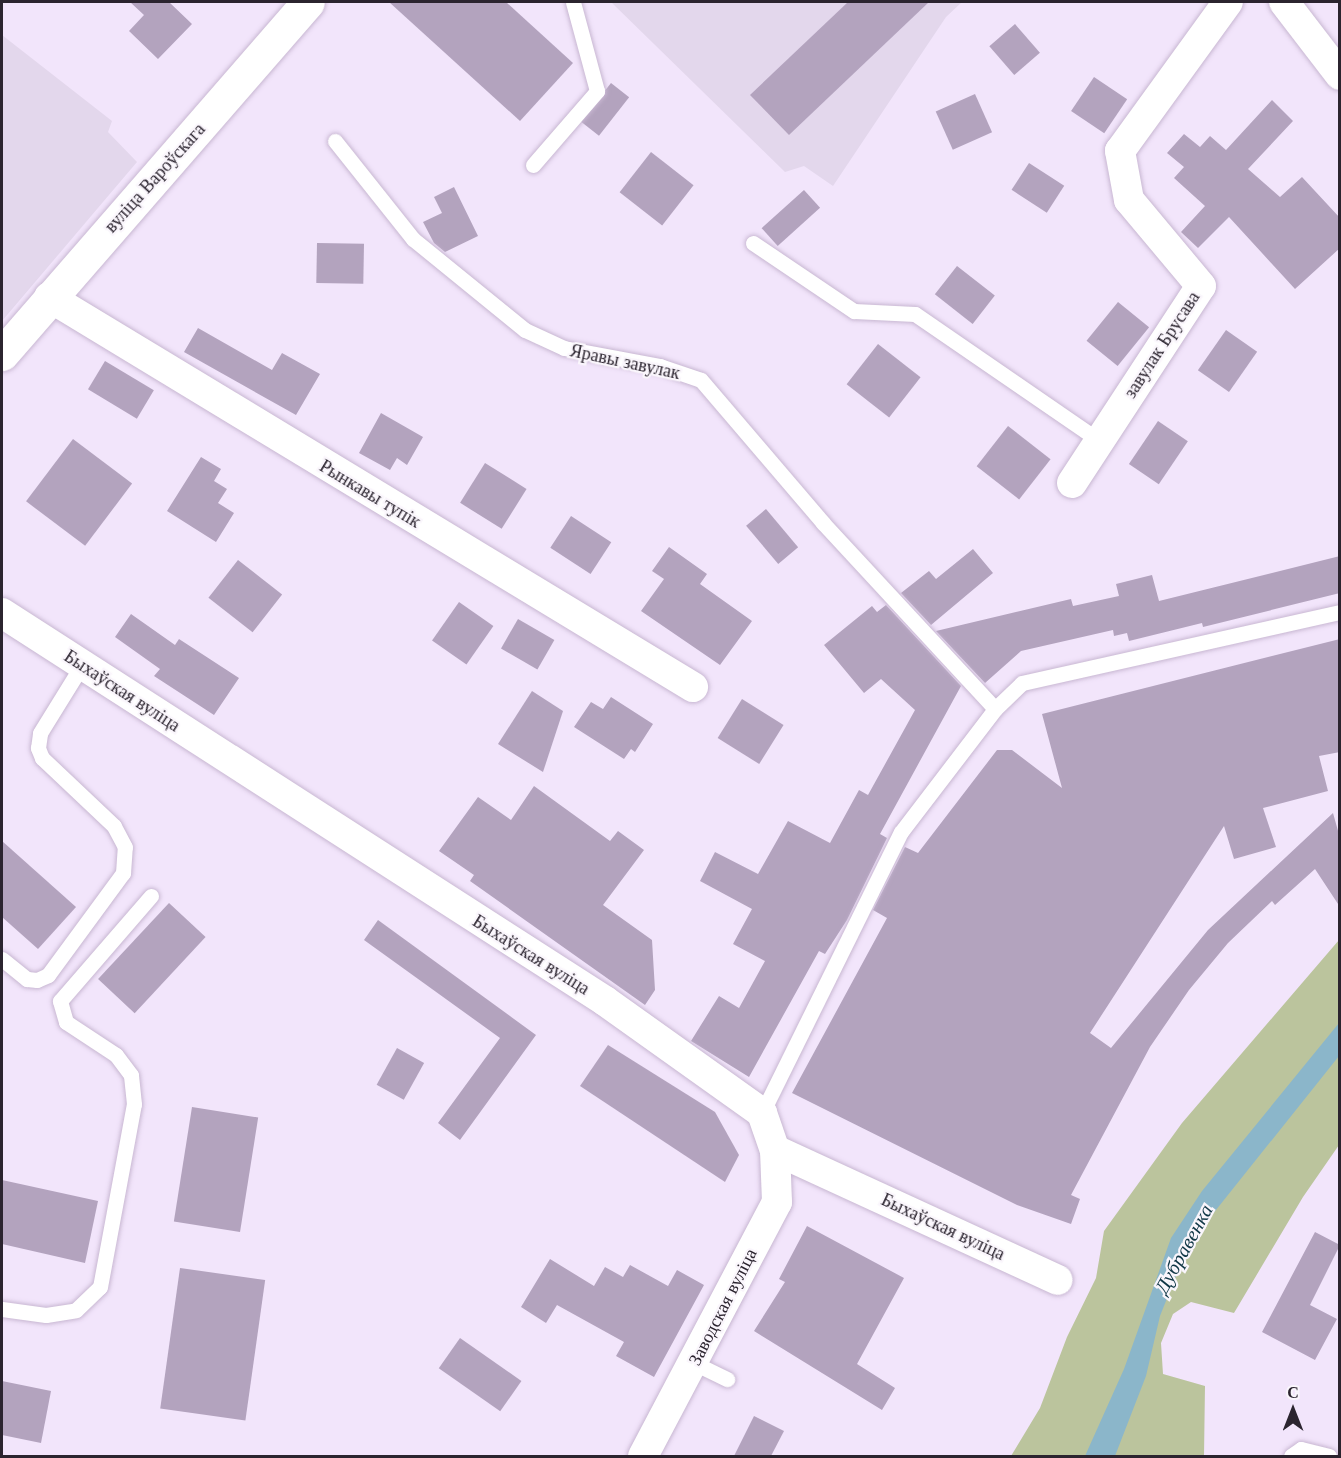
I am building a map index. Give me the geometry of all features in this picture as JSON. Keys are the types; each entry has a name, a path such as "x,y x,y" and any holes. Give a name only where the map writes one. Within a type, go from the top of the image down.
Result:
{"street":[{"name":"вуліца Вароўскага","path":"2,354 49,297 308,2"},
{"name":"завулак Брусава","path":"1072,483 1201,286 1129,200 1120,151 1228,2"},
{"path":"1284,2 1340,75"},
{"name":"Рынкавы тупік","path":"49,297 693,687"},
{"name":"Быхаўская вуліца","path":"2,613 605,1001 762,1113"},
{"path":"762,1113 775,1150"},
{"name":"Быхаўская вуліца","path":"775,1150 1057,1280"},
{"name":"Заводская вуліца","path":"643,1456 777,1202 775,1150"}],"lane":[{"path":"533,165 597,91 573,2"},
{"name":"Яравы завулак","path":"335,141 413,239 525,330 564,348 660,366 701,380 823,523 995,709"},
{"path":"753,243 854,311 915,314 1100,441"},
{"path":"762,1113 901,832 995,709 1022,683 1340,612"},
{"path":"2,959 27,980 37,980 48,975 123,873 125,847 114,825 42,758 38,748 40,733 82,665"},
{"path":"2,1309 46,1315 76,1310 100,1287 134,1104 131,1075 116,1055 66,1022 60,1001 151,896"},
{"path":"694,1363 727,1379"},
{"path":"1291,1456 1301,1449 1329,1456"}],"shaded area":[{"path":"611,2 962,2 946,17 833,186 804,166 785,172"},
{"path":"2,35 112,121 108,132 137,162 2,321"}],"green space":[{"path":"1339,940 1339,1145 1303,1197 1234,1313 1191,1302 1173,1314 1161,1343 1163,1374 1205,1386 1204,1456 1011,1456 1040,1408 1067,1337 1096,1278 1104,1231 1182,1123"}],"water":[{"name":"Дубравенка","path":"1339,1023 1339,1056 1204,1225 1184,1256 1160,1316 1146,1376 1115,1456 1085,1456 1124,1369 1171,1238 1202,1191"}],"building":[{"path":"130,2 169,2 192,24 158,59 129,31 144,15"},
{"path":"389,2 506,2 573,63 520,121"},
{"path":"848,2 929,2 789,135 750,95"},
{"path":"1015,24 1040,53 1014,75 989,46"},
{"path":"1094,77 1127,99 1104,133 1071,111"},
{"path":"611,83 629,97 599,136 581,122"},
{"path":"975,94 992,132 953,150 936,111"},
{"path":"1272,100 1293,121 1248,169 1280,197 1302,177 1340,218 1340,248 1295,289 1229,217 1198,248 1181,232 1205,206 1174,178 1184,167 1167,153 1184,134 1200,147 1210,136 1226,150"},
{"path":"651,152 694,185 662,225 620,192"},
{"path":"1029,163 1064,186 1047,213 1012,190"},
{"path":"454,187 478,236 445,252 434,243 423,222 442,213 434,197"},
{"path":"804,190 820,208 778,246 762,228"},
{"path":"317,243 364,244 363,284 316,283"},
{"path":"957,266 995,296 973,324 935,294"},
{"path":"1118,302 1149,327 1118,366 1087,341"},
{"path":"198,328 272,370 282,353 320,374 296,415 184,352"},
{"path":"1226,330 1257,352 1229,392 1198,370"},
{"path":"878,344 921,377 889,417 847,384"},
{"path":"105,361 154,390 137,419 88,389"},
{"path":"381,413 423,437 407,465 397,458 390,470 359,453"},
{"path":"1158,421 1188,441 1159,484 1129,464"},
{"path":"1008,426 1051,459 1019,499 977,466"},
{"path":"73,439 132,484 85,546 26,501"},
{"path":"201,457 221,469 214,481 227,489 218,503 234,513 216,542 167,511"},
{"path":"485,463 527,489 502,529 460,503"},
{"path":"766,509 798,547 778,564 746,526"},
{"path":"571,516 611,542 591,574 550,548"},
{"path":"669,547 707,574 700,584 752,621 720,665 641,611 664,579 652,571"},
{"path":"973,549 993,573 931,625 901,593 929,571 936,579"},
{"path":"1340,556 1340,593 1203,627 1202,623 1129,641 1127,633 1114,636 1113,630 1021,651 985,683 936,631 1071,599 1073,606 1119,596 1116,584 1152,575 1159,601"},
{"path":"238,560 282,594 253,632 208,598"},
{"path":"459,602 493,626 466,665 432,641"},
{"path":"886,605 961,686 880,834 887,838 847,920 825,954 819,951 749,1077 691,1041 719,996 739,1008 765,961 733,944 752,909 700,881 715,852 758,874 788,821 830,843 859,790 868,795 915,710 881,679 864,693 824,645 872,606 877,612"},
{"path":"131,614 175,645 179,639 239,678 214,715 154,676 160,669 115,637"},
{"path":"518,619 554,640 537,669 501,648"},
{"path":"1340,639 1340,752 1319,756 1328,791 1263,808 1276,847 1234,859 1224,826 1090,1033 1111,1048 1208,930 1333,813 1340,838 1340,907 1315,869 1275,905 1272,901 1228,943 1189,990 1150,1047 1071,1195 1080,1199 1071,1224 1017,1205 792,1093 887,918 873,910 905,847 918,853 997,750 1012,750 1062,788 1042,714"},
{"path":"532,691 563,711 543,772 498,744"},
{"path":"611,697 653,724 635,752 631,749 624,759 574,727 591,702 603,709"},
{"path":"742,699 784,725 759,764 718,738"},
{"path":"534,786 610,841 618,831 644,850 603,905 652,940 655,990 645,1005 470,881 474,875 439,851 478,797 511,820"},
{"path":"2,841 76,907 38,949 2,917"},
{"path":"169,903 206,937 135,1013 98,979"},
{"path":"378,920 536,1035 460,1140 438,1123 500,1038 364,940"},
{"path":"608,1045 715,1112 739,1155 725,1182 580,1086"},
{"path":"397,1048 424,1063 404,1100 377,1085"},
{"path":"192,1107 258,1117 240,1232 174,1222"},
{"path":"2,1180 98,1201 85,1263 2,1244"},
{"path":"807,1226 904,1278 857,1364 895,1388 882,1410 754,1331 785,1282 779,1279"},
{"path":"1315,1232 1340,1245 1310,1305 1337,1319 1315,1360 1262,1332"},
{"path":"550,1259 594,1286 605,1267 623,1277 630,1265 668,1286 677,1270 704,1285 654,1377 616,1356 624,1342 557,1305 546,1323 521,1307"},
{"path":"180,1268 265,1280 245,1421 160,1409"},
{"path":"460,1338 521,1381 500,1411 439,1368"},
{"path":"2,1381 51,1391 41,1443 2,1435"},
{"path":"754,1416 784,1431 771,1456 734,1456"}]}
